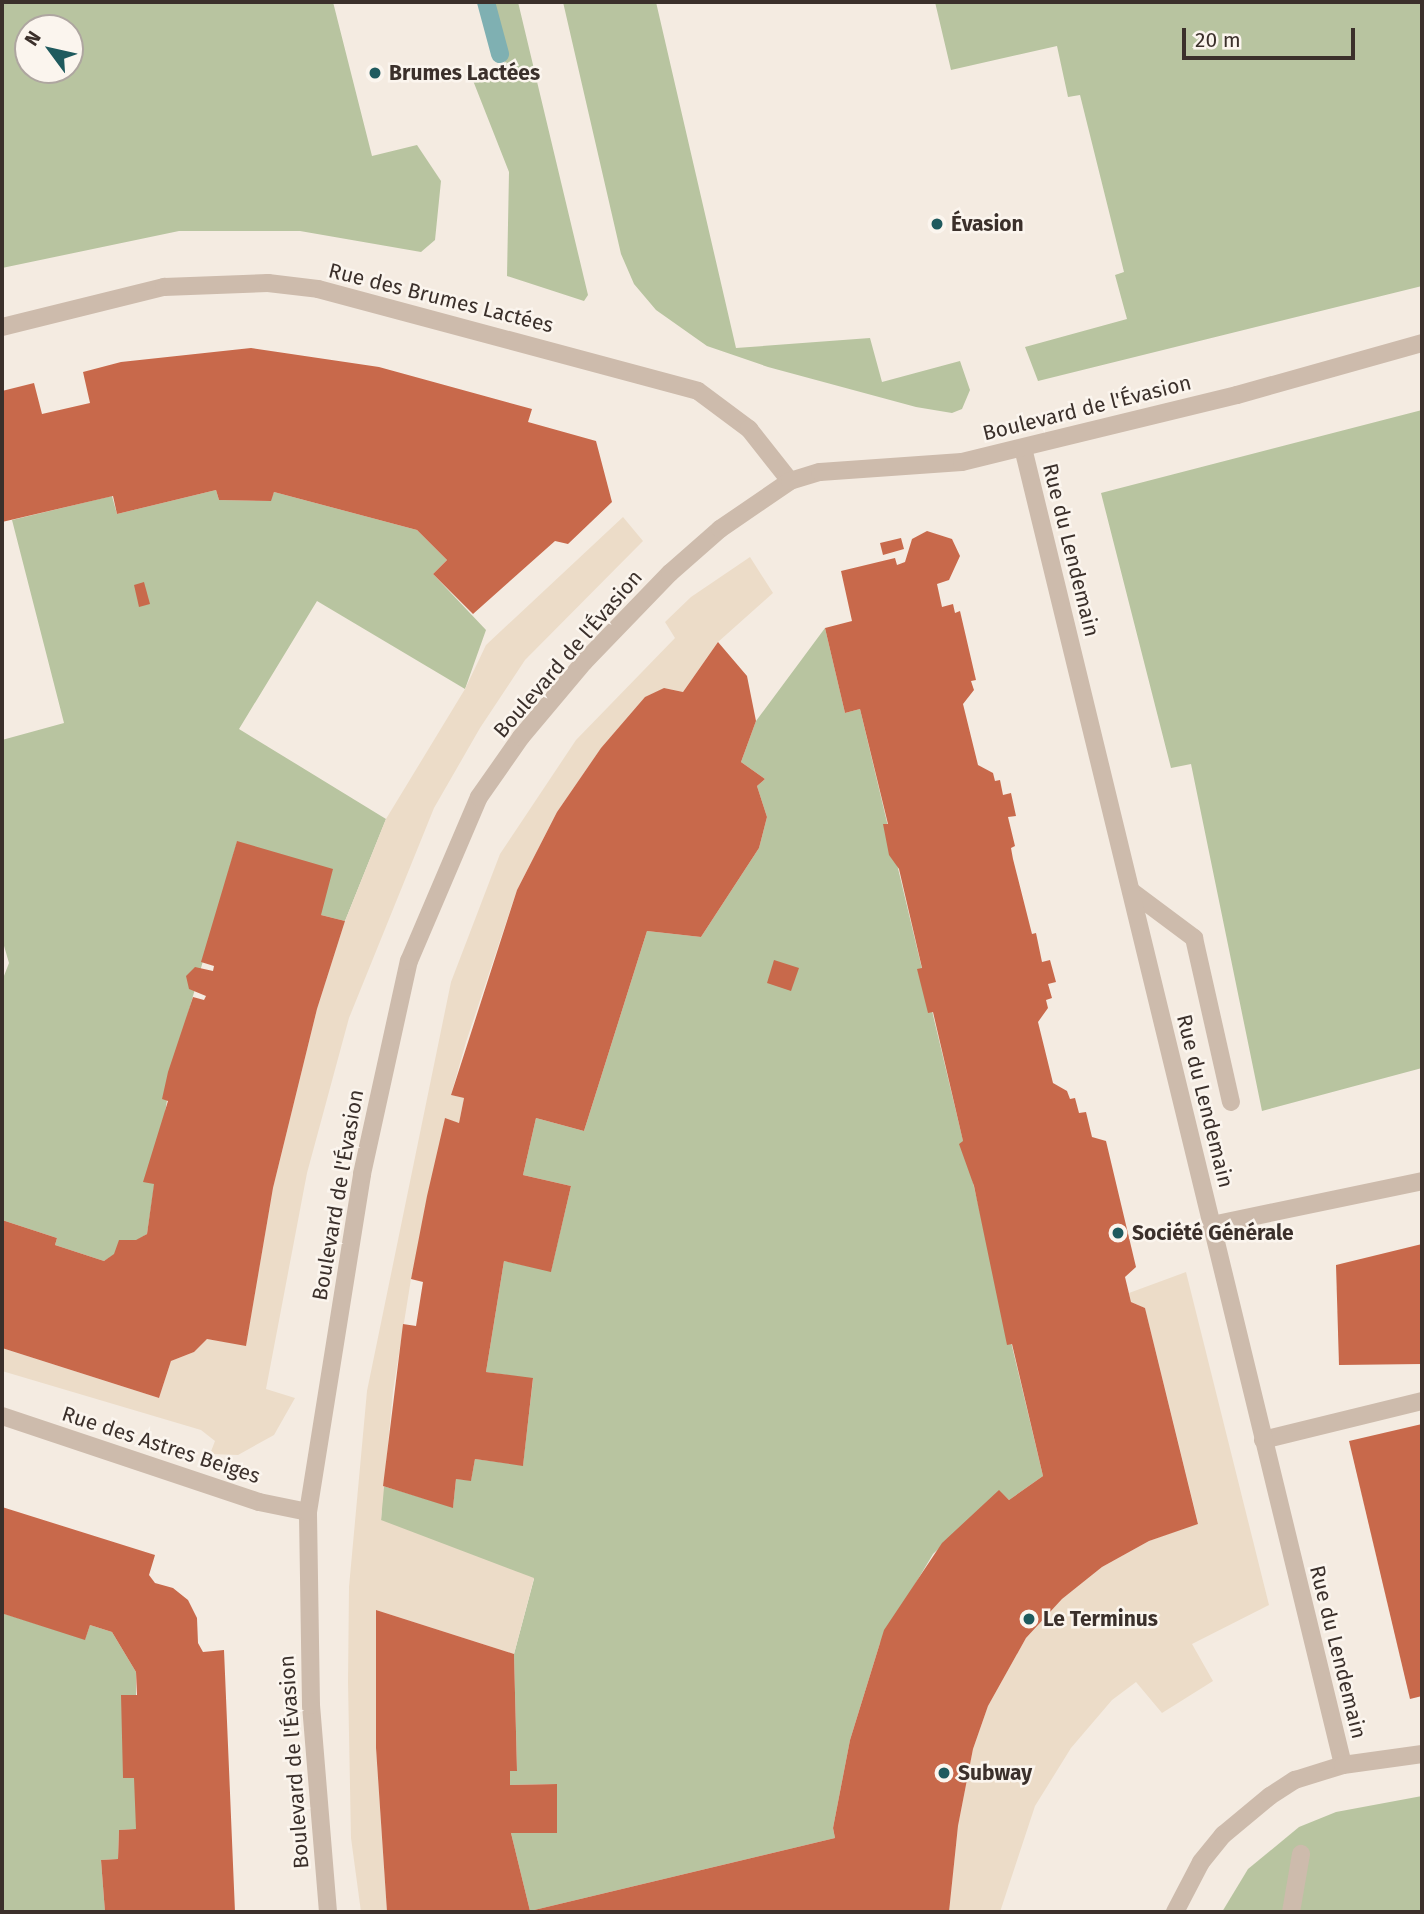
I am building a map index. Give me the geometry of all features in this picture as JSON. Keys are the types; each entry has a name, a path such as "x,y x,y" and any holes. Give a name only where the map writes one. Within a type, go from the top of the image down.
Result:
{"street":[{"name":"Rue des Brumes Lactées","path":"2,327 164,287 268,283 330,292 698,391 749,429 789,481"},
{"name":"Boulevard de l'Évasion","path":"328,1912 311,1705 308,1512 362,1174 406,974 473,808 521,737 670,573 720,529 789,481 820,472 962,462 1422,343"},
{"name":"Rue du Lendemain","path":"1032,446 1130,891 1343,1765"},
{"path":"1130,891 1194,938 1231,1102"},
{"path":"1212,1225 1422,1181"},
{"path":"1263,1440 1422,1401"},
{"name":"Rue des Astres Beiges","path":"2,1416 259,1502 308,1512"},
{"path":"1175,1912 1201,1862 1247,1812 1295,1780 1343,1765 1422,1754"},
{"path":"1292,1912 1301,1854"}],"green space":[{"path":"2,2 333,2 372,156 417,145 441,181 435,240 421,252 300,231 179,231 2,268"},
{"path":"491,2 518,2 588,295 584,301 507,276 509,172 472,78 498,71 506,60"},
{"path":"563,2 656,2 736,348 870,338 882,382 960,361 970,390 962,409 952,413 916,407 768,367 707,346 656,310 634,284 621,254"},
{"path":"935,2 1422,2 1422,286 1038,381 1025,347 1127,319 1115,275 1124,272 1080,95 1068,97 1057,46 951,70"},
{"path":"1422,410 1422,1068 1262,1111 1191,764 1171,768 1101,493"},
{"path":"216,490 219,500 270,501 274,492 417,530 447,560 433,574 486,630 465,689 317,601 239,729 386,819 345,921 321,915 237,842 171,1073 147,1234 104,1261 55,1245 57,1238 2,1220 2,981 9,963 2,939 2,740 64,723 12,520 112,496 117,514"},
{"path":"825,628 845,713 860,709 1043,1476 1009,1500 999,1491 933,1554 880,1643 850,1740 833,1828 835,1838 530,1911 511,1833 557,1832 556,1784 510,1785 510,1771 517,1770 514,1654 534,1579 381,1521 383,1486 453,1507 456,1479 471,1480 475,1459 523,1465 533,1379 486,1372 504,1261 551,1271 571,1186 523,1175 536,1118 584,1131 647,931 701,937 759,848 767,817 757,786 765,779 741,762 756,721"},
{"path":"2,1607 5,1614 85,1639 90,1625 112,1632 136,1672 136,1829 119,1830 118,1859 101,1860 105,1912 2,1912"},
{"path":"1422,1796 1422,1912 1222,1912 1248,1869 1299,1827 1336,1812"}],"shaded area":[{"path":"623,517 643,541 525,660 480,728 434,808 349,1018 307,1173 266,1389 295,1398 274,1435 238,1455 210,1454 215,1441 201,1430 2,1371 2,1348 159,1398 171,1361 194,1352 207,1339 246,1345 273,1188 317,1009 345,921 386,819 465,689 486,645"},
{"path":"750,557 773,593 718,642 683,692 664,688 645,698 601,748 557,812 517,890 466,1042 451,1095 464,1098 459,1123 445,1119 411,1279 393,1391 381,1520 534,1578 514,1654 376,1610 376,1748 387,1912 361,1912 351,1838 349,1587 367,1391 451,982 500,854 576,740 675,638 665,622 691,597"},
{"path":"1186,1272 1269,1605 1192,1644 1213,1681 1162,1713 1136,1682 1112,1700 1071,1748 1035,1806 1000,1912 949,1912 958,1826 973,1749 988,1706 1026,1638 1062,1599 1102,1567 1149,1541 1198,1523 1145,1308 1131,1302 1129,1293"}],"building":[{"path":"251,348 379,367 532,409 528,422 596,441 612,502 568,544 555,541 473,614 433,574 447,560 417,530 274,492 271,501 219,500 216,490 117,514 113,496 2,522 2,391 34,383 42,414 90,403 83,372 121,362"},
{"path":"927,531 952,539 960,556 949,580 937,584 942,607 953,604 955,613 960,611 976,680 971,681 974,690 963,704 978,765 993,773 995,781 1000,780 1003,795 1011,793 1016,816 1008,817 1015,846 1011,848 1013,859 1032,934 1036,933 1042,962 1050,960 1056,982 1048,984 1052,998 1046,1000 1048,1008 1038,1022 1053,1083 1067,1091 1070,1099 1075,1098 1079,1113 1086,1112 1092,1137 1106,1141 1136,1267 1125,1277 1131,1302 1145,1308 1198,1524 1149,1541 1102,1567 1062,1599 1026,1638 988,1706 973,1749 958,1826 949,1912 387,1912 376,1748 376,1610 514,1654 517,1771 510,1771 510,1785 557,1784 557,1833 511,1833 530,1911 835,1838 833,1828 850,1740 884,1630 942,1543 999,1490 1009,1500 1043,1476 1012,1344 1007,1345 974,1186 959,1144 963,1141 933,1012 928,1013 917,969 922,968 899,869 889,855 883,824 888,824 860,709 845,713 825,628 852,621 841,571 895,558 897,565 905,562 912,539"},
{"path":"901,538 904,549 883,555 880,543"},
{"path":"144,582 150,604 139,607 134,585"},
{"path":"718,642 747,676 756,721 741,762 765,779 757,786 767,817 759,848 701,937 647,931 584,1131 536,1118 523,1175 571,1186 551,1272 504,1261 486,1372 533,1378 523,1466 475,1459 471,1481 456,1479 453,1508 383,1486 403,1324 416,1326 423,1282 411,1279 427,1196 445,1118 459,1123 464,1098 451,1095 517,890 557,812 601,748 645,697 664,688 683,692"},
{"path":"237,841 333,869 321,915 345,921 317,1009 273,1188 246,1346 207,1339 194,1352 171,1361 159,1398 2,1348 2,1220 57,1238 55,1245 104,1261 114,1254 119,1240 136,1240 147,1234 154,1184 143,1182 168,1101 162,1099 168,1072 193,997 204,1000 206,996 189,989 186,976 195,967 213,971 214,966 201,962"},
{"path":"774,960 799,968 791,991 767,983"},
{"path":"1422,1244 1422,1364 1339,1365 1336,1265"},
{"path":"1422,1424 1422,1696 1410,1699 1349,1441"},
{"path":"2,1507 155,1555 149,1575 155,1583 173,1588 188,1600 197,1618 198,1643 203,1652 224,1650 235,1912 105,1912 101,1860 118,1859 119,1830 136,1829 134,1778 123,1778 121,1695 137,1695 136,1672 112,1632 90,1625 85,1640 4,1614"}],"waterway":[{"path":"486,2 500,54"}],"place":[{"name":"Brumes Lactées","path":"375,73"},
{"name":"Évasion","path":"937,224"},
{"name":"Société Générale","path":"1118,1233"},
{"name":"Le Terminus","path":"1029,1619"},
{"name":"Subway","path":"944,1773"}]}
